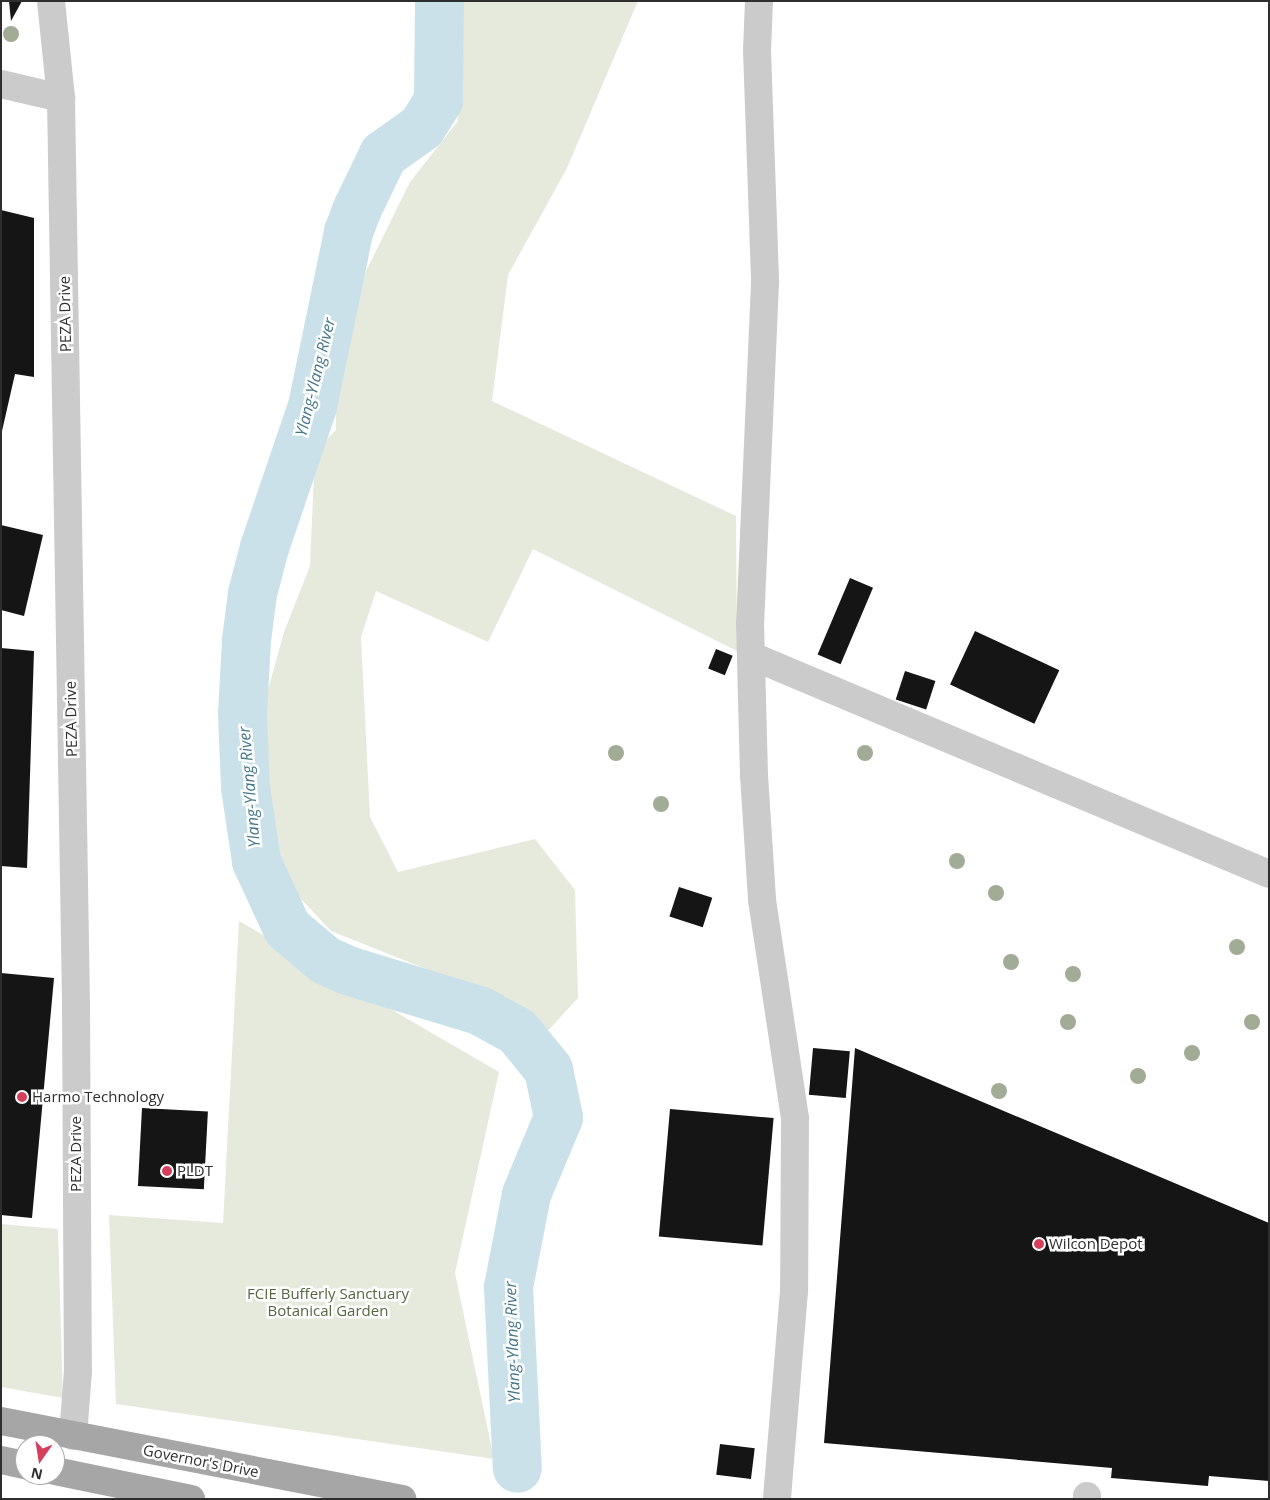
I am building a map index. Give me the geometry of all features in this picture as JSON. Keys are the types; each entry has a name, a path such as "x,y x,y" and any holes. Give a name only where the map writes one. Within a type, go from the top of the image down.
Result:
{"main road":[{"name":"Governor's Drive","path":"1,1421 402,1499"},
{"path":"1,1460 15,1463"},
{"path":"65,1473 191,1499"}],"street":[{"name":"PEZA Drive","path":"51,1 61,98 76,1007 78,1371 73,1436"},
{"path":"759,1 757,50 765,283 750,622 754,775 762,900 795,1118 794,1291 776,1499"},
{"path":"1,84 61,98"},
{"path":"752,656 1269,874"}],"green space":[{"path":"456,1 638,1 567,168 508,275 492,401 736,516 737,651 533,549 488,642 376,591 361,637 370,817 398,872 535,839 575,890 578,998 545,1034 484,992 331,931 285,882 253,782 253,744 284,632 310,566 315,451 336,430 335,334 410,182 458,121"},
{"name":"FCIE Bufferly Sanctuary Botanical Garden","path":"239,921 499,1072 455,1273 494,1459 116,1404 109,1215 223,1223"},
{"path":"1,1224 58,1229 63,1398 1,1387"}],"building":[{"path":"9,1 22,1 11,21"},
{"path":"1,210 34,218 34,377 15,374 2,431"},
{"path":"1,525 43,535 24,616 1,610"},
{"path":"850,578 873,588 841,664 818,654"},
{"path":"975,631 1059,670 1034,724 950,684"},
{"path":"1,648 34,651 27,868 1,866"},
{"path":"716,649 733,656 725,675 708,668"},
{"path":"905,671 935,681 926,709 896,700"},
{"path":"679,887 712,898 703,927 669,916"},
{"name":"Harmo Technology","path":"1,973 54,978 32,1218 1,1215"},
{"path":"813,1048 850,1051 846,1098 809,1095"},
{"name":"Wilcon Depot","path":"855,1048 1269,1223 1269,1481 1209,1476 1208,1486 1111,1478 1112,1468 824,1443"},
{"path":"142,1108 208,1111 204,1189 138,1186"},
{"path":"670,1109 774,1118 762,1246 659,1237"},
{"path":"720,1444 755,1448 751,1479 716,1475"}],"waterway":[{"name":"Ylang-Ylang River","path":"439,1 438,100 421,127 383,154 357,208 348,232 312,406 264,547 252,593 246,640 242,713 245,787 256,861 287,928 325,960 347,970 479,1010 517,1031 548,1069 558,1117 526,1194 508,1287 517,1468"}],"place":[{"name":"Harmo Technology","path":"22,1097"},
{"name":"PLDT","path":"167,1171"},
{"name":"Wilcon Depot","path":"1039,1244"}]}
